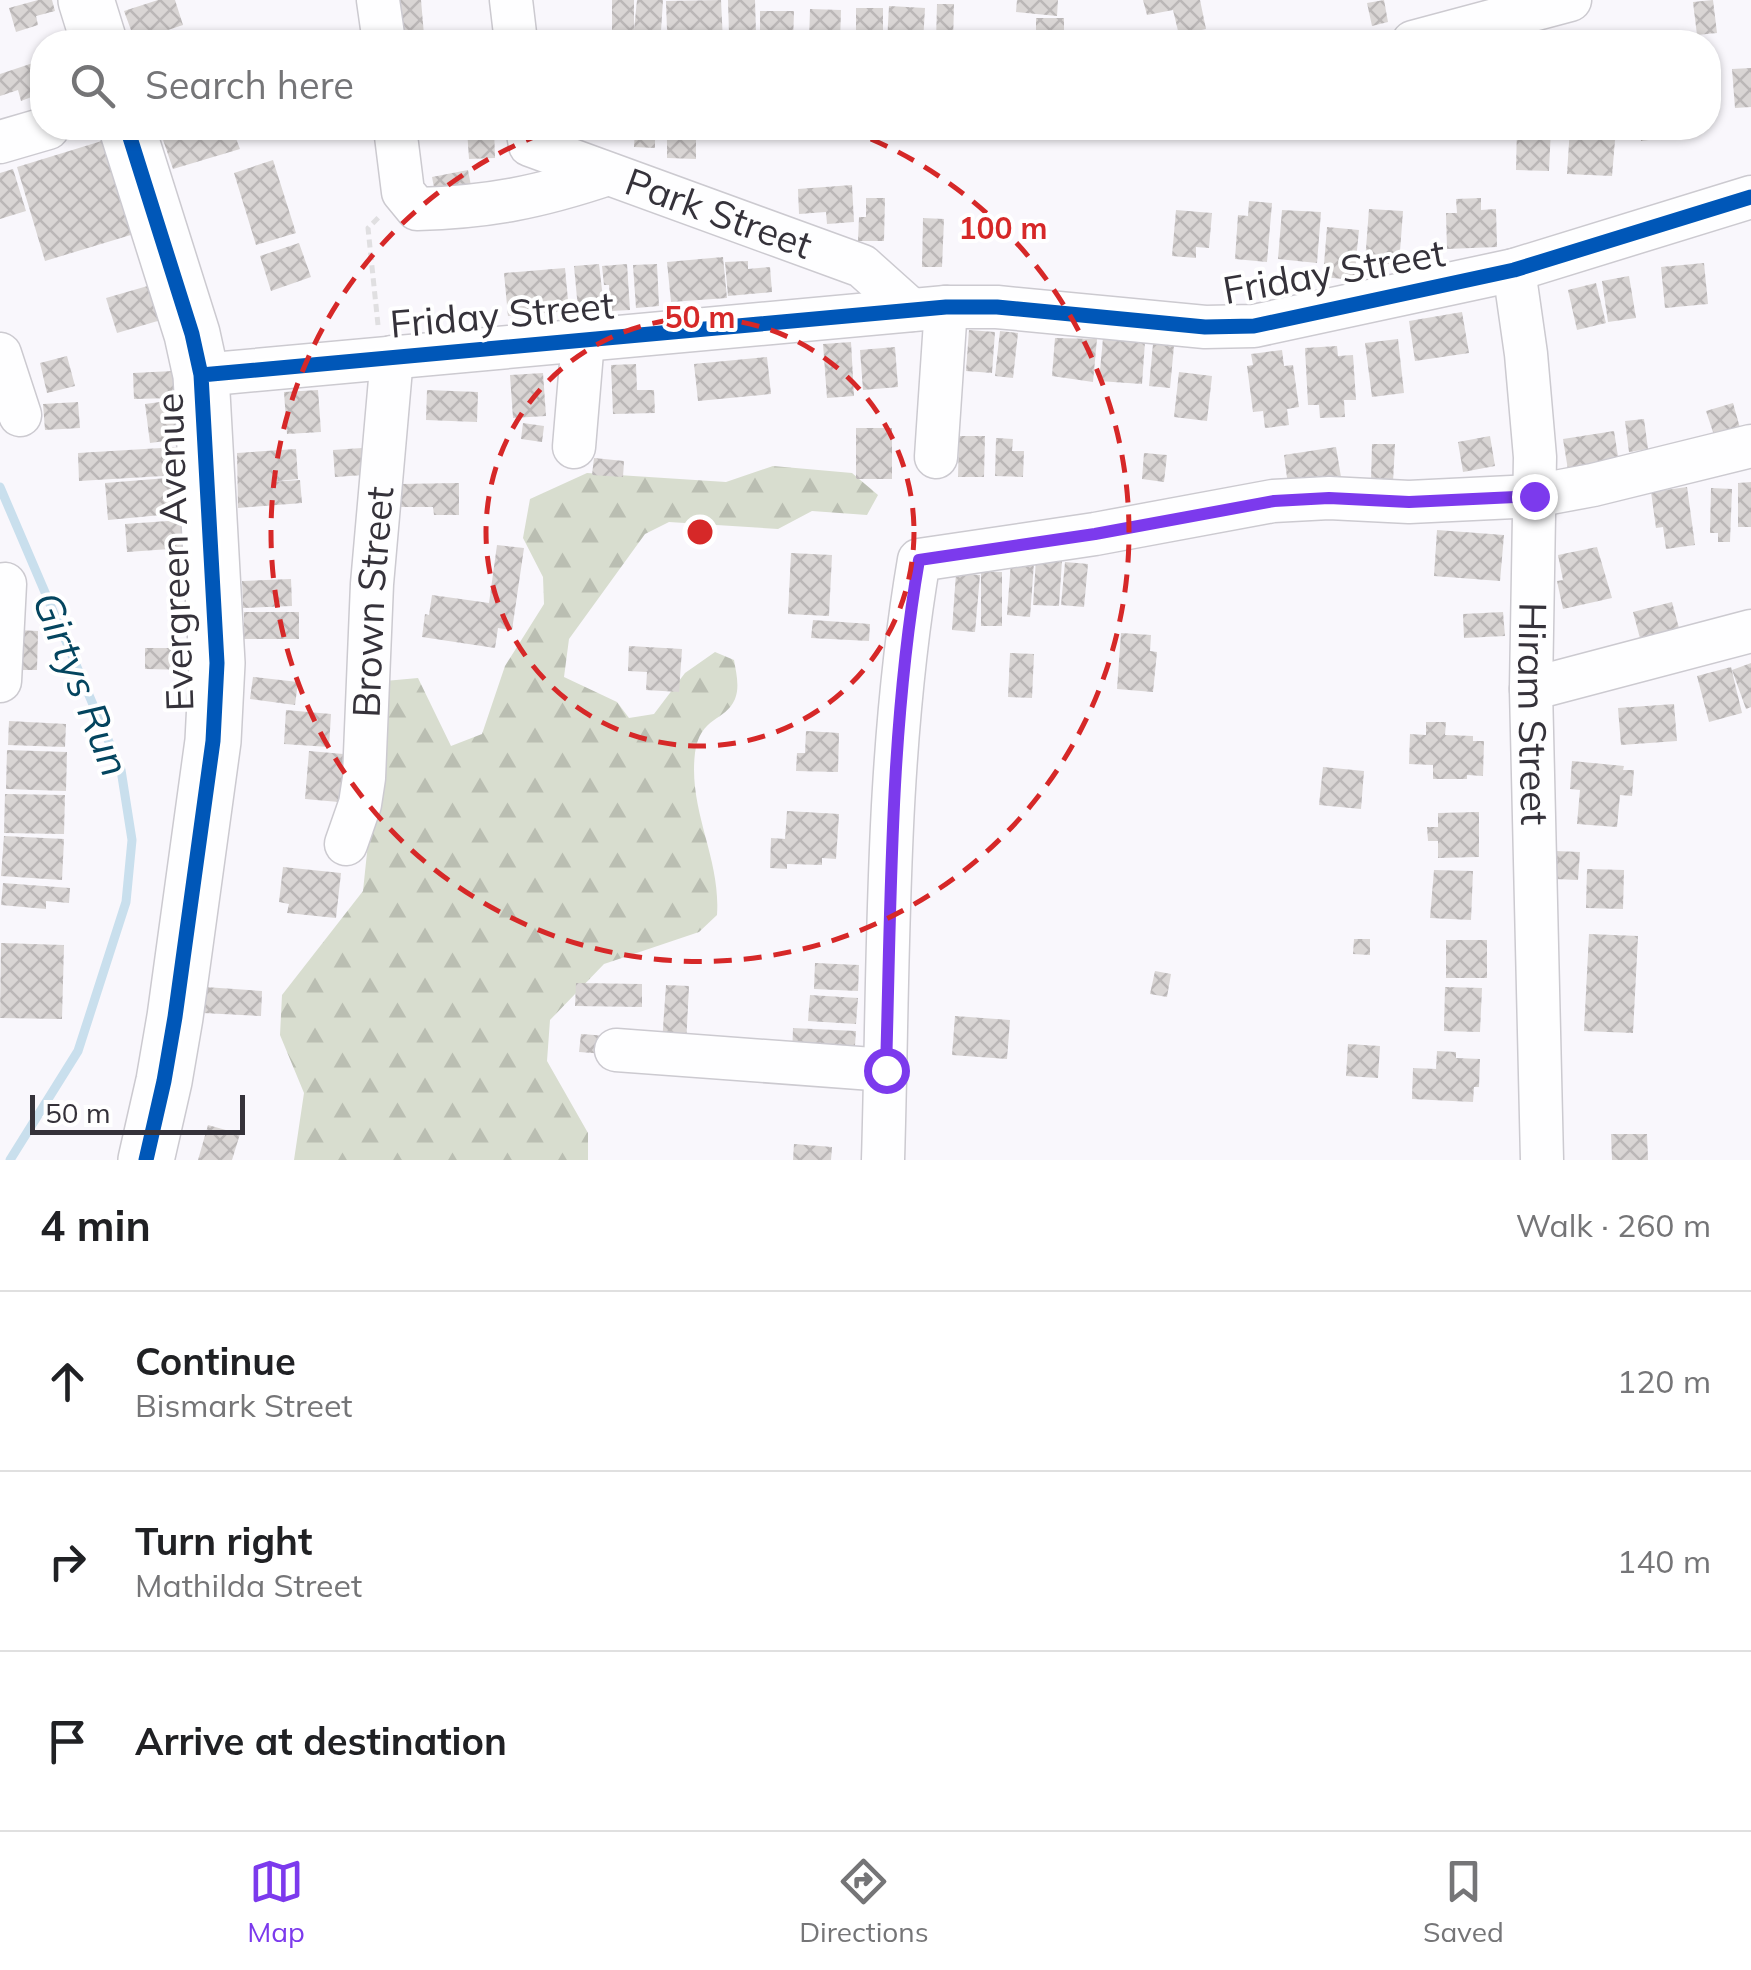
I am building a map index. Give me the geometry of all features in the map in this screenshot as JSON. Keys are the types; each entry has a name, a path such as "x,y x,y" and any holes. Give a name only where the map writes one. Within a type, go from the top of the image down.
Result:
{"main road":[{"path":"86,0 95,30"},
{"name":"Evergreen Avenue","path":"131,140 201,374 217,663 213,742 164,1082 146,1160"}],"street":[{"path":"378,0 382,30"},
{"path":"511,0 515,30"},
{"path":"1458,30 1570,0"},
{"path":"0,142 30,133"},
{"path":"396,140 403,192 417,209 482,207 556,192 608,174"},
{"name":"Park Street","path":"529,140 530,146 862,266 928,309"},
{"name":"Friday Street","path":"201,374 928,309 997,308 1205,327 1254,326 1514,270 1751,197"},
{"name":"Hiram Street","path":"1514,270 1535,457 1531,689 1542,1160"},
{"path":"928,309 936,457"},
{"path":"574,447 583,340"},
{"path":"0,354 20,415"},
{"name":"Brown Street","path":"346,844 364,778 387,358"},
{"path":"883,1160 895,760 906,633 919,560 1095,534 1274,501 1329,498 1409,502 1534,496 1594,486 1751,446"},
{"path":"0,681 5,584"},
{"path":"1531,689 1751,631"},
{"path":"616,1050 886,1070"}],"path":[{"path":"387,358 368,228 403,192"}],"green space":[{"path":"773,466 852,473 878,495 867,515 812,511 778,529 669,522 645,534 569,639 564,677 617,702 629,718 654,714 685,673 715,652 734,660 737,685 731,706 702,732 695,753 696,795 714,874 717,915 699,932 604,964 550,1020 547,1061 588,1133 588,1160 294,1160 304,1093 280,1035 282,995 363,891 385,681 418,678 451,746 482,734 505,666 544,604 543,577 523,538 530,499 587,473 726,482"}],"building":[{"path":"52,0 55,11 36,16 38,25 16,32 9,8"},
{"path":"158,0 175,0 183,25 168,30 131,30 124,11"},
{"path":"381,0 421,0 424,30 384,30"},
{"path":"612,0 634,0 634,30 612,30"},
{"path":"637,0 663,0 661,30 634,30"},
{"path":"721,0 722,30 667,30 666,1"},
{"path":"728,0 755,0 756,30 729,30"},
{"path":"1017,0 1058,0 1057,16 1016,12"},
{"path":"1143,0 1200,0 1206,29 1178,30 1173,10 1147,15"},
{"path":"1384,0 1388,22 1372,26 1367,3"},
{"path":"1713,0 1717,30 1696,30 1693,2"},
{"path":"937,4 954,4 953,30 936,30"},
{"path":"889,6 925,8 924,30 888,30"},
{"path":"856,8 883,8 883,30 856,30"},
{"path":"810,9 841,10 840,30 809,30"},
{"path":"760,11 794,11 793,30 760,30"},
{"path":"1036,18 1064,18 1064,30 1036,30"},
{"path":"30,64 30,98 21,101 18,90 0,96 0,74"},
{"path":"1751,68 1751,107 1735,108 1732,69"},
{"path":"105,140 134,234 45,261 17,167"},
{"path":"163,140 237,140 240,149 173,169"},
{"path":"468,140 494,140 495,158 469,159"},
{"path":"634,140 655,140 655,148 634,147"},
{"path":"667,140 696,140 696,159 667,158"},
{"path":"1517,140 1550,140 1549,171 1516,170"},
{"path":"1569,140 1615,140 1612,176 1567,174"},
{"path":"273,160 296,233 256,245 234,173"},
{"path":"13,169 26,211 0,219 0,173"},
{"path":"468,170 472,191 436,198 432,177"},
{"path":"852,185 854,222 827,224 826,212 799,214 798,189"},
{"path":"866,198 885,198 884,241 858,241 859,217 866,217"},
{"path":"1481,198 1481,210 1496,209 1497,247 1447,249 1446,213 1457,213 1456,199"},
{"path":"1249,201 1272,203 1267,262 1235,259 1238,215 1248,216"},
{"path":"1369,209 1403,211 1399,265 1365,262"},
{"path":"1176,210 1212,213 1209,248 1196,247 1196,258 1172,256"},
{"path":"1282,210 1321,212 1317,263 1278,259"},
{"path":"923,218 944,219 942,267 922,267"},
{"path":"1327,227 1359,230 1354,280 1323,277"},
{"path":"299,243 311,277 271,291 260,256"},
{"path":"723,257 727,298 671,302 667,262"},
{"path":"748,261 748,269 770,267 772,292 728,296 725,262"},
{"path":"1704,263 1708,304 1665,308 1661,267"},
{"path":"599,264 604,307 578,309 574,266"},
{"path":"627,264 630,310 611,311 609,285 604,285 602,266"},
{"path":"657,264 659,306 636,308 633,265"},
{"path":"565,268 569,311 508,316 504,273"},
{"path":"1629,276 1636,318 1608,322 1602,281"},
{"path":"1596,283 1606,323 1577,330 1568,290"},
{"path":"151,285 161,320 117,333 106,298"},
{"path":"1462,312 1469,353 1415,361 1409,321"},
{"path":"969,330 995,332 992,373 966,371"},
{"path":"1000,331 1018,333 1013,378 995,376"},
{"path":"1055,338 1097,339 1093,382 1052,376"},
{"path":"1103,338 1145,342 1142,384 1099,381"},
{"path":"1398,339 1404,393 1372,397 1365,343"},
{"path":"851,342 854,396 827,398 823,344"},
{"path":"1153,344 1174,346 1170,388 1149,386"},
{"path":"1337,346 1338,356 1353,355 1356,400 1344,400 1345,417 1320,418 1319,405 1308,405 1305,348"},
{"path":"895,347 898,387 863,390 860,350"},
{"path":"1282,350 1284,366 1293,365 1299,407 1287,409 1289,425 1265,428 1263,411 1253,412 1247,366 1253,365 1251,354"},
{"path":"67,356 75,386 47,393 40,363"},
{"path":"767,357 771,394 698,401 694,364"},
{"path":"636,364 637,390 654,390 655,413 613,414 611,365"},
{"path":"173,371 174,398 134,399 133,373"},
{"path":"1179,372 1212,376 1207,421 1174,417"},
{"path":"543,373 546,416 513,418 510,375"},
{"path":"318,390 321,432 287,434 284,392"},
{"path":"427,390 478,392 477,422 426,420"},
{"path":"175,400 180,439 150,443 145,404"},
{"path":"78,402 80,428 45,430 43,404"},
{"path":"1733,403 1740,428 1714,435 1706,411"},
{"path":"1644,419 1648,449 1629,452 1625,421"},
{"path":"523,423 544,426 542,442 521,439"},
{"path":"856,428 892,428 892,479 856,479"},
{"path":"1614,431 1619,463 1568,470 1563,439"},
{"path":"959,436 985,436 984,477 958,477"},
{"path":"1490,436 1495,466 1463,472 1458,442"},
{"path":"996,438 1013,439 1012,451 1024,451 1023,477 995,476"},
{"path":"1372,444 1395,444 1393,482 1371,481"},
{"path":"178,447 180,475 79,481 78,453"},
{"path":"1336,447 1341,477 1288,485 1284,455"},
{"path":"362,448 364,475 335,477 333,450"},
{"path":"296,449 298,479 269,482 300,480 302,503 238,508 237,453"},
{"path":"1144,453 1167,455 1164,482 1142,479"},
{"path":"594,458 624,461 623,477 592,475"},
{"path":"180,477 183,513 108,520 105,483"},
{"path":"1751,482 1751,527 1738,527 1738,483"},
{"path":"459,483 459,515 434,515 433,507 401,507 400,484"},
{"path":"1687,487 1695,545 1666,549 1663,527 1656,528 1651,492"},
{"path":"1711,488 1732,489 1730,542 1718,542 1718,533 1710,533"},
{"path":"182,520 184,548 127,552 125,524"},
{"path":"1437,530 1504,535 1500,581 1434,576"},
{"path":"497,545 524,548 512,630 498,628 495,648 422,637 432,595 489,603"},
{"path":"1597,547 1612,598 1563,609 1557,581 1563,580 1558,555"},
{"path":"791,553 832,555 829,616 788,614"},
{"path":"1036,559 1062,560 1059,606 1033,605"},
{"path":"1011,561 1034,563 1030,617 1007,615"},
{"path":"1065,562 1088,564 1084,607 1061,605"},
{"path":"981,571 1002,572 1002,626 981,626"},
{"path":"956,573 980,575 975,632 952,630"},
{"path":"291,579 292,606 243,608 242,581"},
{"path":"1672,602 1680,632 1641,642 1633,612"},
{"path":"244,612 299,612 299,639 244,639"},
{"path":"1503,612 1505,636 1464,638 1463,614"},
{"path":"813,620 870,624 869,641 811,638"},
{"path":"18,630 38,631 37,670 17,670"},
{"path":"1121,633 1151,635 1150,651 1157,652 1153,692 1117,689"},
{"path":"629,646 682,649 679,692 646,690 647,672 628,671"},
{"path":"145,648 189,648 189,670 145,669"},
{"path":"1010,653 1034,654 1032,698 1008,697"},
{"path":"1751,663 1751,707 1746,709 1732,670"},
{"path":"1731,667 1742,713 1709,722 1697,676"},
{"path":"253,677 298,682 295,705 250,699"},
{"path":"1674,704 1677,741 1621,745 1618,708"},
{"path":"286,710 331,714 329,747 284,744"},
{"path":"9,721 66,724 65,747 8,745"},
{"path":"1426,722 1446,722 1445,735 1473,736 1473,741 1484,741 1483,776 1433,779 1433,765 1409,764 1410,734 1426,735"},
{"path":"806,731 839,733 838,772 796,771 797,753 805,753"},
{"path":"7,750 67,752 66,791 6,789"},
{"path":"309,751 355,755 350,803 305,799"},
{"path":"1572,761 1634,770 1632,796 1620,795 1617,827 1577,824 1580,790 1570,789"},
{"path":"1323,767 1364,771 1361,809 1319,805"},
{"path":"5,794 65,795 64,834 4,833"},
{"path":"787,811 839,814 836,859 822,858 822,865 787,864 787,869 770,868 771,838 785,839"},
{"path":"1479,812 1479,857 1438,858 1438,841 1428,841 1427,827 1438,827 1438,813"},
{"path":"4,836 64,839 62,880 1,876"},
{"path":"1555,851 1580,852 1578,880 1554,879"},
{"path":"283,867 341,873 336,918 287,913 289,904 279,902"},
{"path":"1587,869 1624,870 1623,909 1586,908"},
{"path":"1434,870 1473,871 1471,920 1430,918"},
{"path":"3,883 70,888 69,903 46,901 46,909 1,905"},
{"path":"1589,934 1638,936 1633,1033 1584,1031"},
{"path":"1354,939 1370,939 1370,955 1353,954"},
{"path":"1446,940 1487,940 1487,978 1446,978"},
{"path":"1,943 64,945 62,1019 0,1018"},
{"path":"815,963 859,965 858,991 814,989"},
{"path":"1155,971 1171,974 1167,997 1150,994"},
{"path":"576,983 642,984 642,1007 575,1006"},
{"path":"666,985 689,986 686,1045 662,1043"},
{"path":"205,987 262,991 261,1016 203,1013"},
{"path":"1445,987 1482,988 1480,1032 1444,1031"},
{"path":"810,995 858,998 856,1024 808,1021"},
{"path":"955,1016 1010,1020 1007,1059 952,1055"},
{"path":"793,1028 856,1031 854,1060 792,1056"},
{"path":"581,1034 608,1036 606,1054 579,1052"},
{"path":"1348,1044 1380,1046 1378,1078 1346,1076"},
{"path":"1437,1051 1456,1052 1456,1058 1480,1059 1479,1087 1474,1087 1473,1102 1412,1099 1413,1068 1436,1069"},
{"path":"208,1125 240,1134 232,1160 198,1160"},
{"path":"1611,1134 1647,1134 1648,1160 1612,1160"},
{"path":"794,1144 832,1147 831,1160 793,1160"}],"waterway":[{"name":"Girtys Run","path":"0,487 121,770 132,840 126,902 78,1051 10,1160"}],"cycle path":[{"path":"131,140 192,334 201,375 217,663 213,741 175,1017 146,1160"},
{"path":"201,375 946,307 997,307 1205,327 1254,326 1514,270 1751,197"}],"route":[{"path":"886,1070 895,760 906,633 919,560 1095,534 1274,501 1329,498 1409,502 1534,496"}]}
